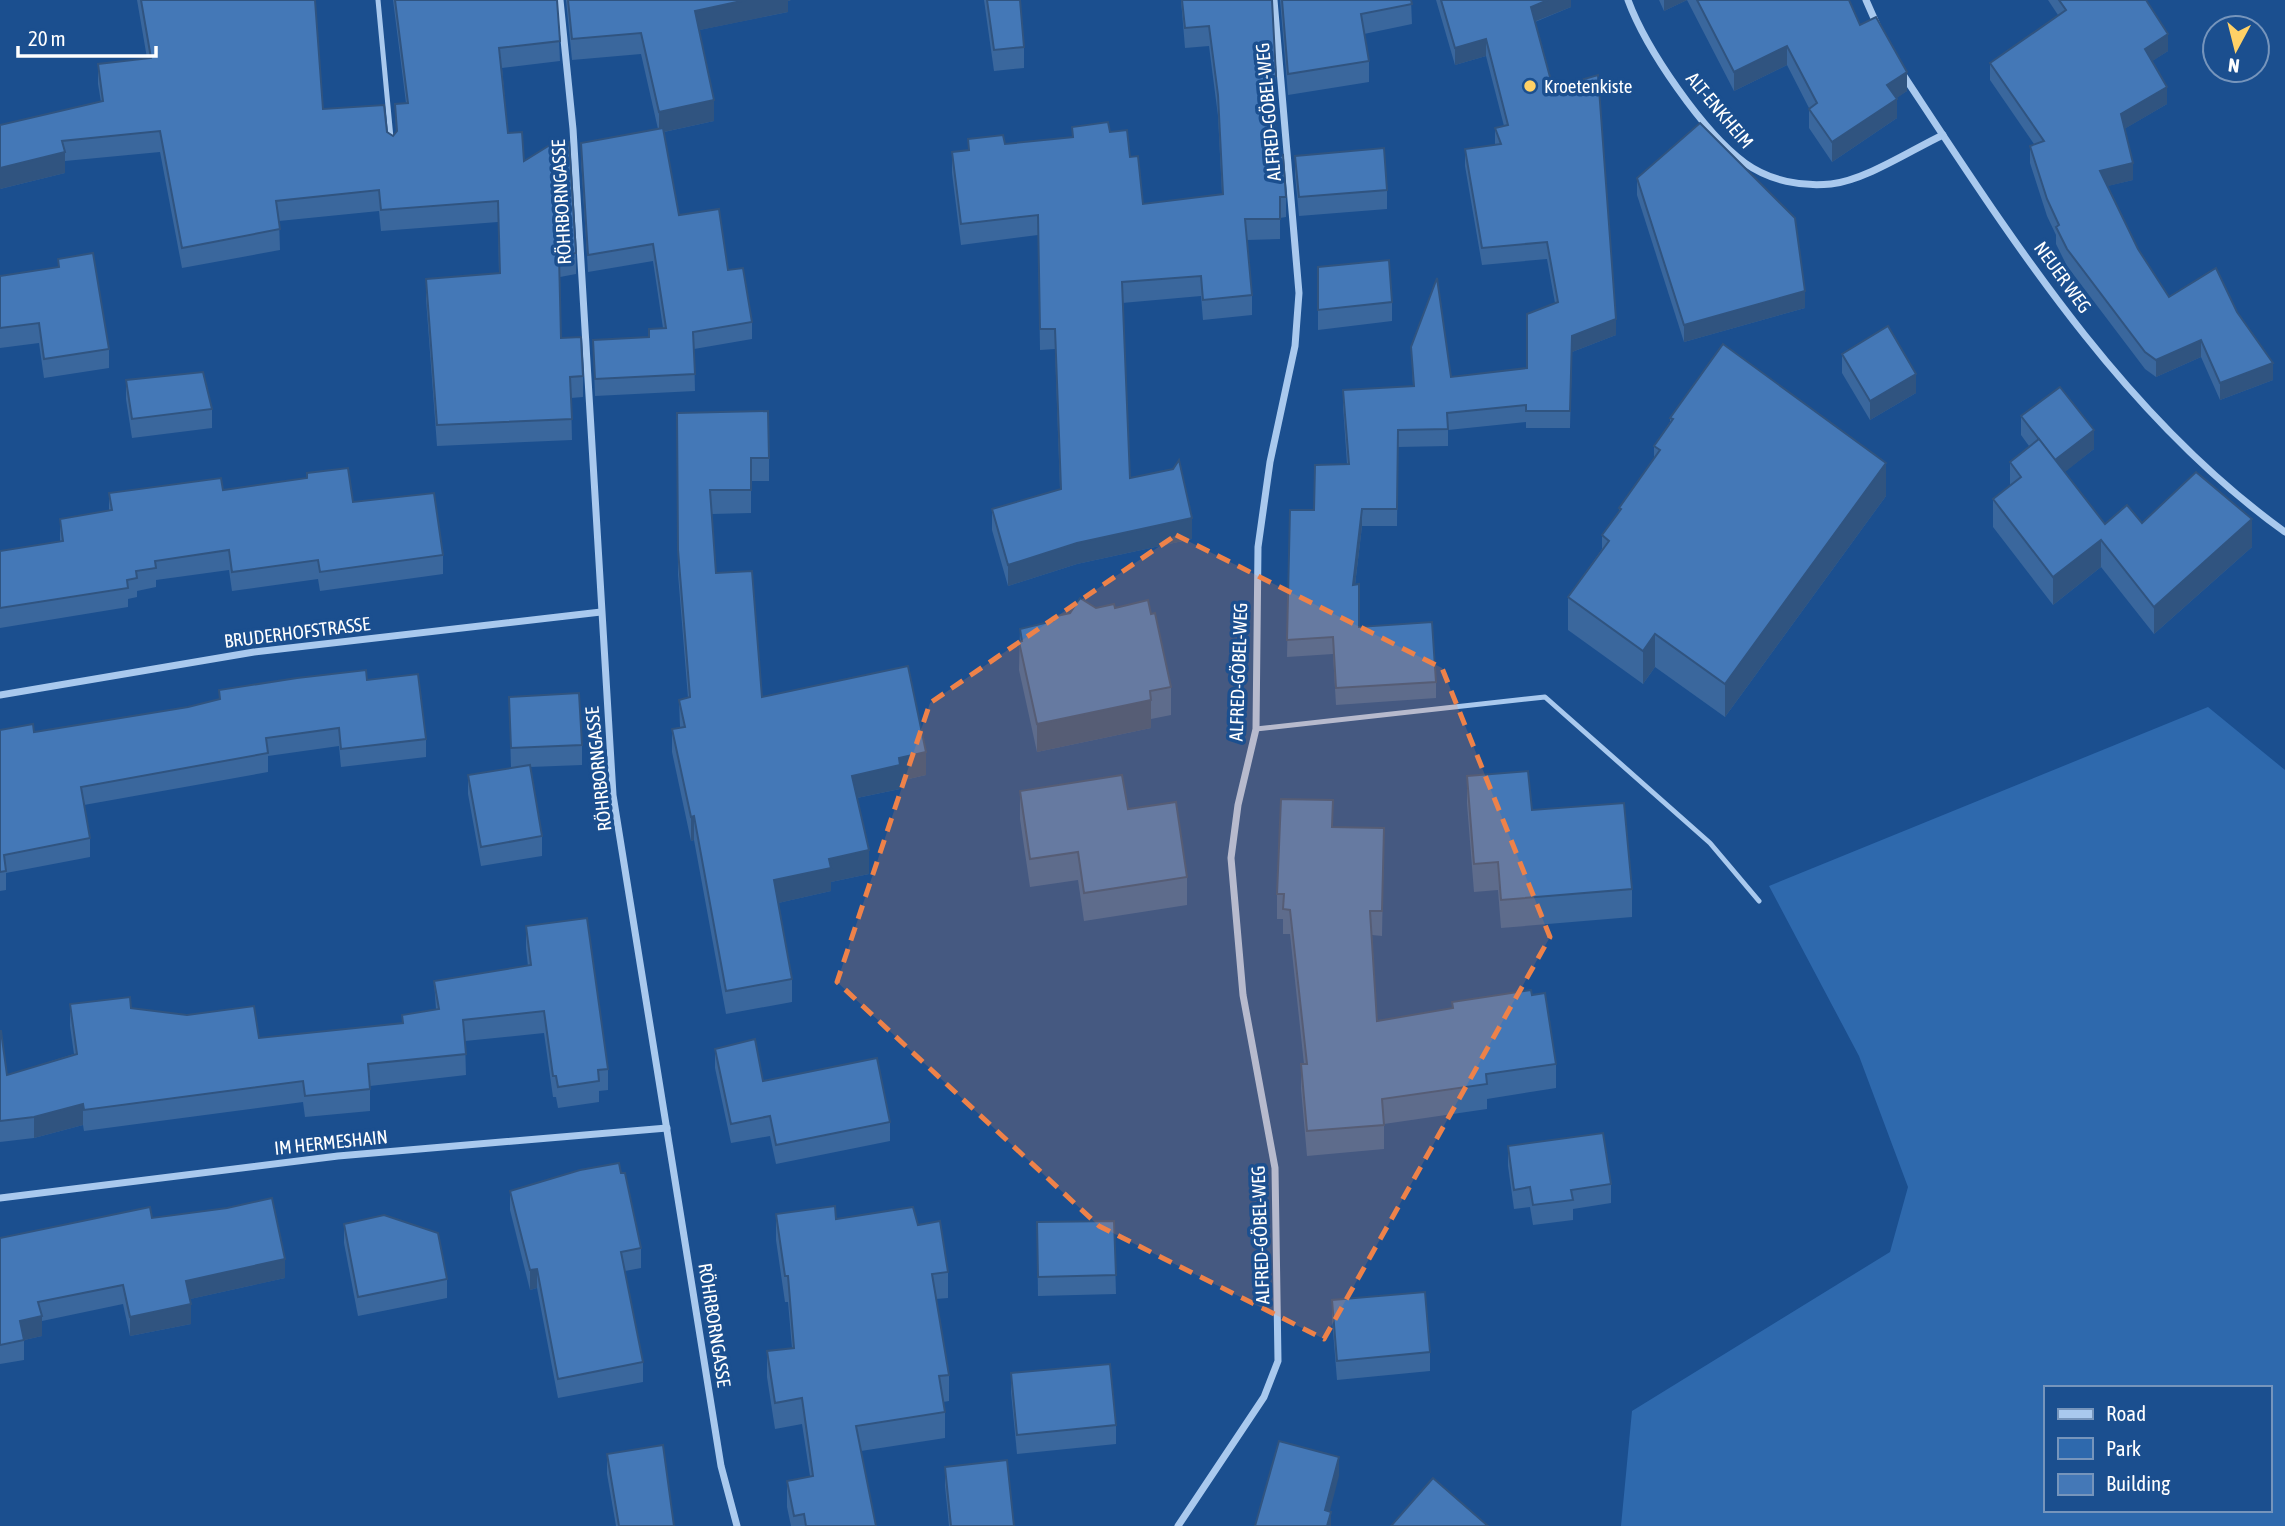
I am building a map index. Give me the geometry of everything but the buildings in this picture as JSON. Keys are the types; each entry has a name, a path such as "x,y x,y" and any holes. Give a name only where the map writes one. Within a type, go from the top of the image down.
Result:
{"street":[{"name":"RÖHRBORNGASSE","path":"560,0 573,129 613,796 721,1466 737,1526"},
{"name":"ALFRED-GÖBEL-WEG","path":"1178,1526 1264,1397 1278,1361 1275,1168 1243,995 1231,858 1238,805 1256,729 1258,547 1270,462 1295,346 1299,293 1274,0"},
{"name":"ALT-ENKHEIM","path":"1628,0 1681,94 1744,163 1760,172 1790,183 1833,184 1853,178 1943,135"},
{"path":"1866,0 1883,38"},
{"name":"NEUER WEG","path":"1895,63 2050,288 2128,389 2189,452 2285,532"},
{"name":"BRUDERHOFSTRASSE","path":"0,695 254,652 601,612"},
{"name":"IM HERMESHAIN","path":"0,1198 324,1157 667,1128"}],"lane":[{"path":"378,0 392,151"},
{"path":"1256,729 1545,697 1710,843 1759,901"}],"highlighted area":[{"path":"1176,535 1442,668 1550,937 1324,1339 1099,1226 837,982 930,703"}],"green space":[{"path":"2208,707 2285,770 2285,1526 1621,1526 1632,1411 1890,1252 1908,1187 1859,1056 1769,886"}],"place":[{"name":"Kroetenkiste","path":"1530,86"}]}
